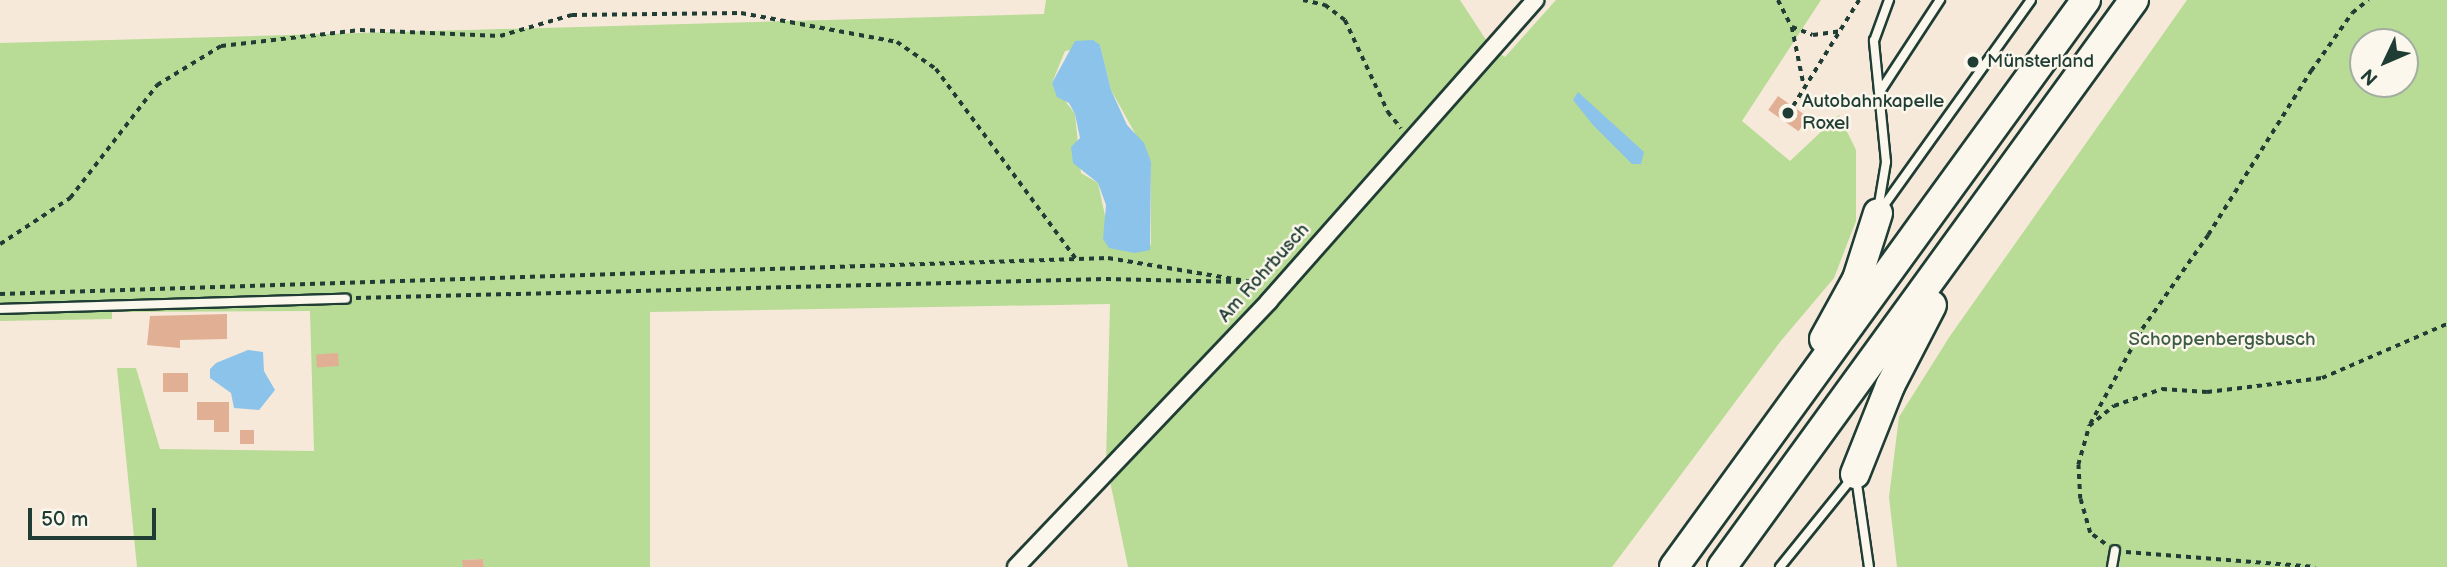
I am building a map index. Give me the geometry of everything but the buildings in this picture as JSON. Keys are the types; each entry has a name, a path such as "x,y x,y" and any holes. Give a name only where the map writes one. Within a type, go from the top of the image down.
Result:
{"highway":[{"path":"1674,567 2086,0"},
{"path":"1722,567 2134,0"},
{"path":"1856,474 1903,358 1982,211"},
{"path":"1768,440 1857,279 1878,213"}],"street":[{"name":"Am Rohrbusch","path":"1016,567 1269,301 1535,0"}],"lane":[{"path":"1878,213 1886,162 1881,90 1874,41 1889,0"},
{"path":"1881,90 1940,0"},
{"path":"1878,213 2031,0"},
{"path":"0,309 346,299"},
{"path":"1856,474 1869,567"},
{"path":"1780,567 1856,474"},
{"path":"2112,567 2115,550"}],"path":[{"path":"1303,0 1325,5 1345,20 1388,111 1411,141"},
{"path":"1778,0 1792,27 1805,88"},
{"path":"1793,106 1859,0"},
{"path":"2315,567 2115,551 2090,533 2080,499 2078,465 2089,426 2142,329 2208,235 2311,71 2352,13 2368,0"},
{"path":"0,244 70,198 157,85 221,46 360,30 500,36 572,15 741,13 897,42 936,69 1076,259"},
{"path":"1792,27 1813,35 1840,31"},
{"path":"0,294 1108,258 1252,282 1269,301"},
{"path":"346,299 1106,279 1252,282"},
{"path":"2089,426 2114,406 2162,389 2207,392 2322,378 2447,324"}],"green space":[{"path":"1046,0 1460,0 1492,49 1505,57 1556,0 1821,0 1742,121 1790,161 1839,115 1856,150 1856,221 1834,278 1780,342 1612,567 1128,567 1106,462 1110,304 650,312 650,567 484,567 483,559 463,560 463,567 137,567 117,368 136,368 160,449 314,451 310,311 112,312 112,319 0,321 0,43 1044,14","holes":["1100,45 1111,90 1151,162 1151,245 1107,225 1098,183 1081,173 1075,114 1052,83 1065,51"]},
{"name":"Schoppenbergsbusch","path":"2187,0 2447,0 2447,567 1897,567 1889,497 1899,417 1950,336"}],"water":[{"path":"1093,40 1100,45 1111,90 1127,125 1144,143 1151,162 1150,250 1135,253 1109,248 1103,239 1106,205 1098,183 1073,163 1071,147 1080,138 1075,114 1069,103 1057,97 1052,83 1075,41"},
{"path":"1578,92 1644,152 1641,164 1632,164 1593,125 1573,100"},
{"path":"248,350 263,352 264,371 275,390 259,410 234,408 231,393 210,378 210,369 216,363"}],"place":[{"name":"Münsterland","path":"1973,62"},
{"name":"Autobahnkapelle Roxel","path":"1788,113"}]}
